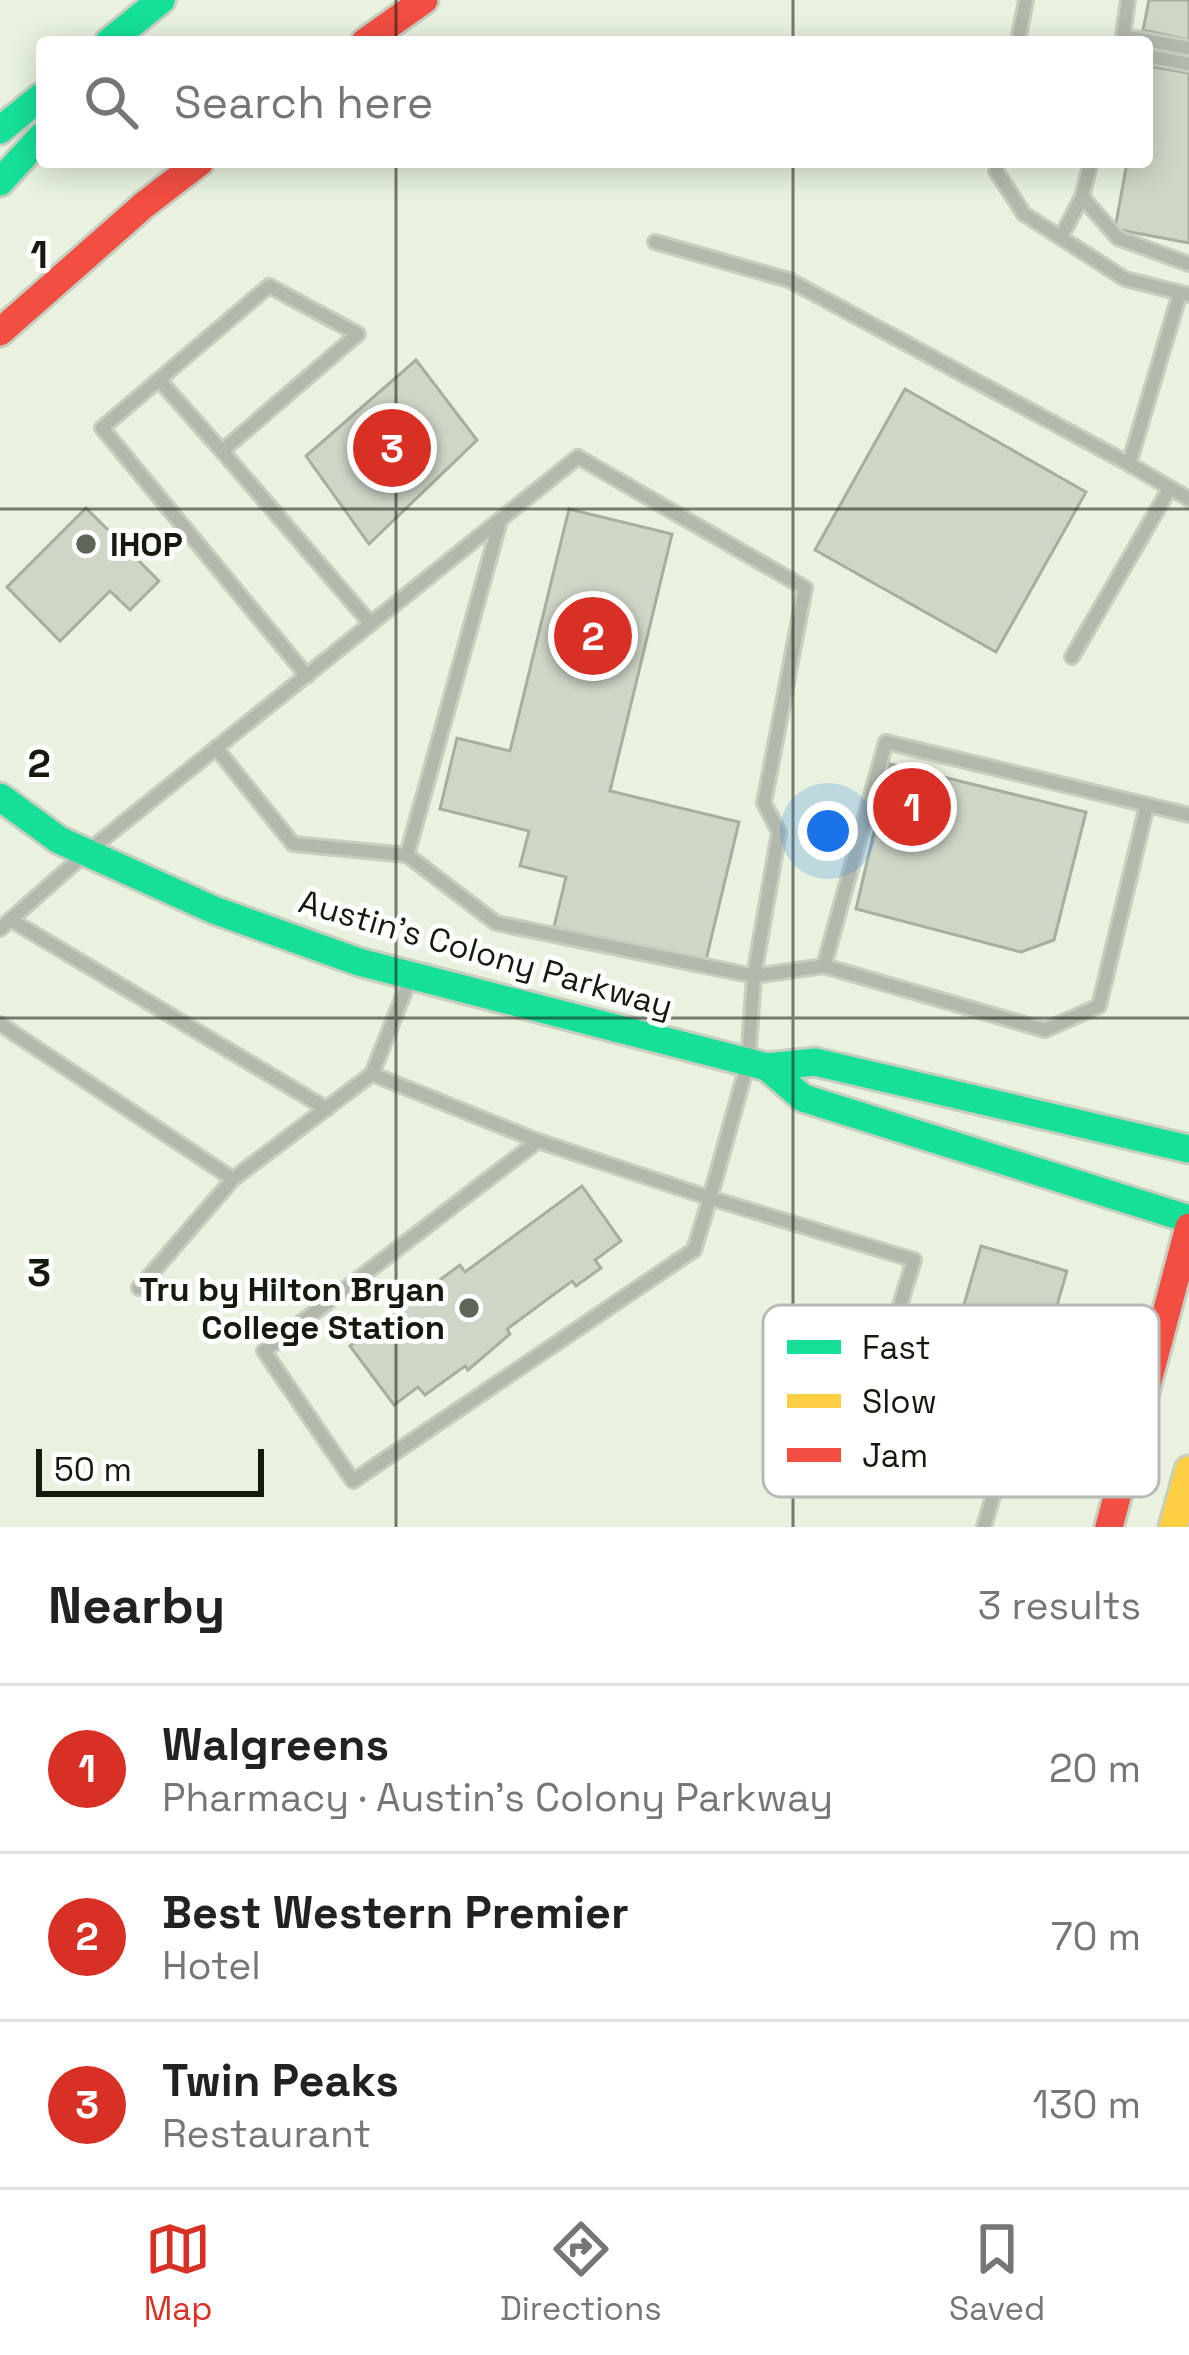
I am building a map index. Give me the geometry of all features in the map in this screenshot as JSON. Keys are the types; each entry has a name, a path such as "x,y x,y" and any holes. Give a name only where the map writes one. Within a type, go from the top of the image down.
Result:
{"main road":[{"path":"117,36 164,0"},
{"path":"133,36 164,0"},
{"path":"373,36 424,0"},
{"path":"0,130 36,101"},
{"path":"0,182 36,143"},
{"path":"0,332 193,168"},
{"name":"Austin's Colony Parkway","path":"0,797 59,840 87,853 214,910 359,962 757,1065 815,1062 1189,1149"},
{"name":"Austin's Colony Parkway","path":"757,1065 802,1098 1189,1224"},
{"path":"1159,1336 1189,1224"},
{"path":"1173,1527 1189,1470"},
{"path":"1108,1527 1116,1497"}],"lane":[{"path":"1019,36 1026,0"},
{"path":"1123,36 1125,1"},
{"path":"1153,41 1189,48"},
{"path":"1153,57 1189,64"},
{"path":"997,168 1024,214 1125,279 1185,294 1129,464"},
{"path":"1061,237 1082,197 1089,168"},
{"path":"1082,197 1118,238 1189,264"},
{"path":"655,242 789,280 1189,499"},
{"path":"222,451 358,334 269,286 102,428 307,676"},
{"path":"159,380 371,624"},
{"path":"327,1109 5,924 578,457 805,588 764,803 779,832 754,976 757,1065 694,1250 352,1481 264,1351 538,1141"},
{"path":"1072,657 1170,488"},
{"path":"406,855 500,520"},
{"path":"824,966 886,742 1189,815"},
{"path":"217,748 293,844 406,855 496,922 754,976 824,966 1045,1030 1099,1006 1148,805"},
{"path":"139,1288 233,1179 372,1074 412,975"},
{"path":"0,1024 233,1179"},
{"path":"372,1074 538,1141 914,1260 900,1305"},
{"path":"984,1527 993,1497"}],"building":[{"path":"1149,0 1189,0 1189,40 1143,30"},
{"path":"1153,67 1189,73 1189,243 1115,229 1126,168 1153,168"},
{"path":"416,360 477,440 369,544 306,456"},
{"path":"905,389 1086,492 996,652 815,550"},
{"name":"IHOP","path":"86,508 159,581 130,610 110,591 60,641 7,587"},
{"path":"569,509 672,534 610,791 739,822 705,964 554,927 566,877 520,866 529,831 440,809 457,738 510,751"},
{"path":"890,764 1086,812 1054,940 1021,952 856,909"},
{"name":"Tru by Hilton Bryan College Station","path":"582,1186 621,1241 595,1260 601,1268 576,1286 572,1281 507,1329 510,1334 468,1370 465,1366 425,1395 418,1387 394,1405 350,1346 460,1265 465,1272"},
{"path":"981,1246 1067,1271 1057,1305 964,1305"}],"traffic: fast":[{"path":"116,36 161,0"},
{"path":"0,130 36,101"},
{"path":"0,182 36,143"},
{"path":"0,797 59,840 214,910 359,962 767,1067 815,1062 1189,1149"},
{"path":"767,1067 803,1098 1189,1219"}],"traffic: slow":[{"path":"1173,1527 1189,1470"}],"traffic: jam":[{"path":"373,36 424,0"},
{"path":"0,332 192,168"},
{"path":"1159,1340 1189,1227"},
{"path":"1109,1527 1117,1497"}],"place":[{"name":"Twin Peaks","path":"392,448"},
{"name":"IHOP","path":"86,544"},
{"name":"Best Western Premier","path":"593,636"},
{"name":"Walgreens","path":"912,807"},
{"name":"Tru by Hilton Bryan College Station","path":"469,1308"}]}
